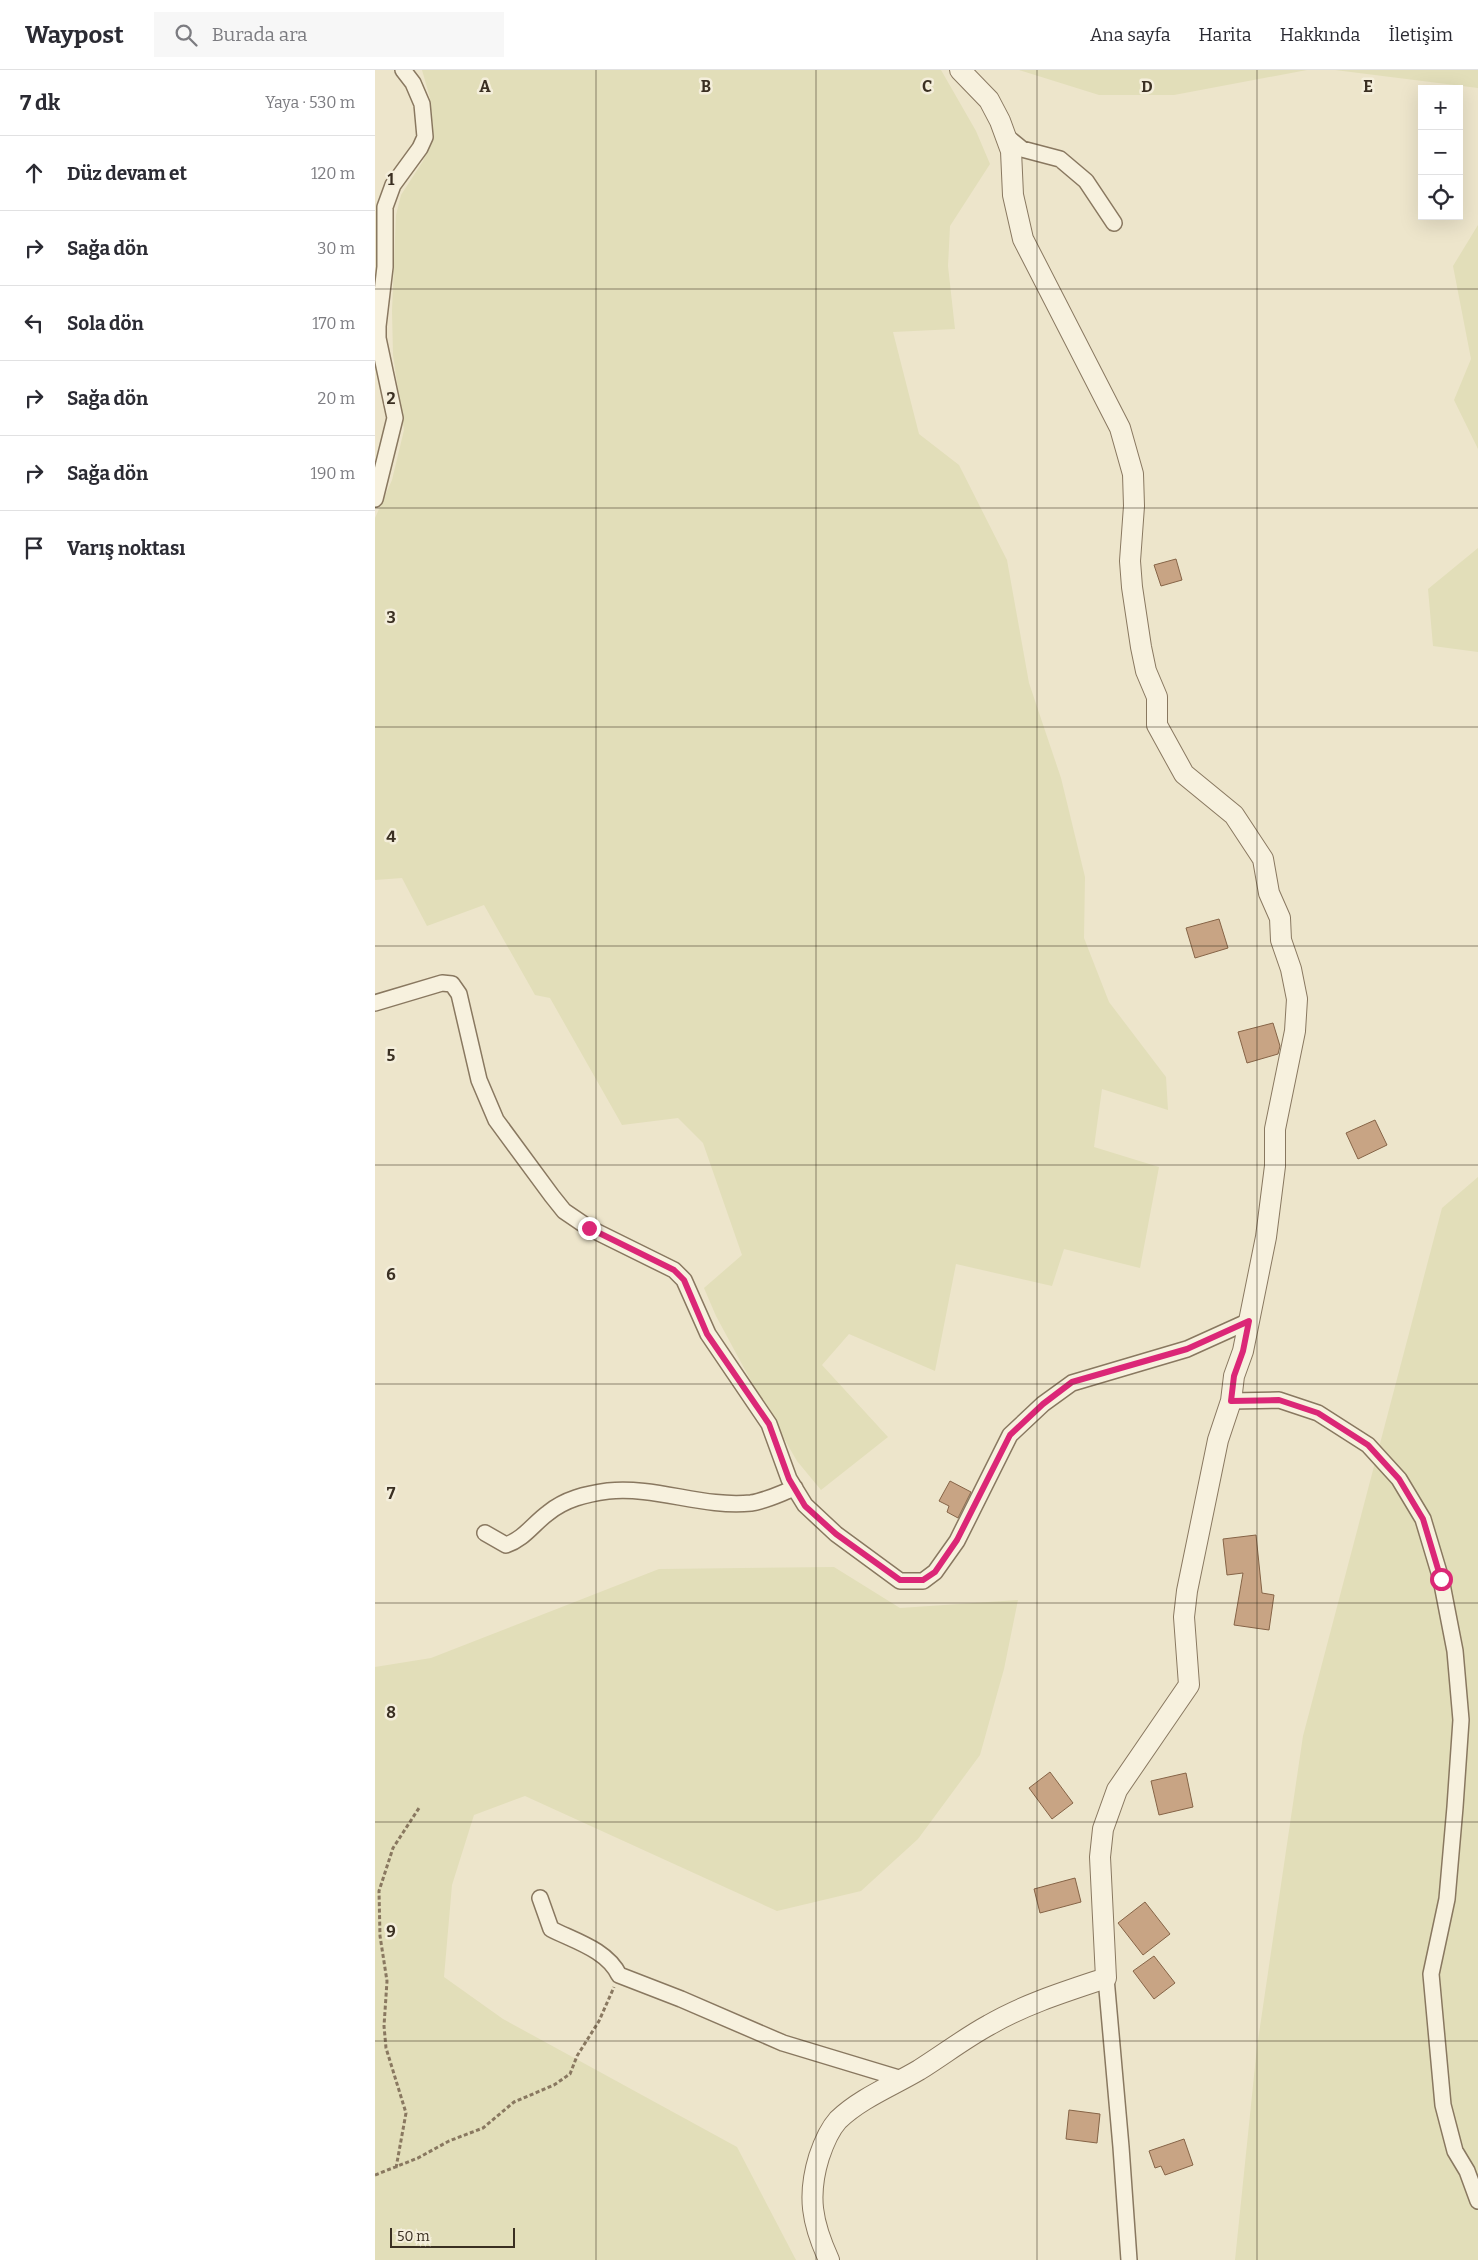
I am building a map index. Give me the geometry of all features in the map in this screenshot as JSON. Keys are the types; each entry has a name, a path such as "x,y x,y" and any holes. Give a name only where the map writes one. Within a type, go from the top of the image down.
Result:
{"street":[{"path":"375,499 395,418 377,326 385,260 385,207 396,180 420,148 425,138 421,104 413,83 403,70"},
{"path":"960,70 989,100 1006,136 1011,151 1013,195 1023,238 1120,428 1129,457 1133,474 1134,506 1130,561 1132,587 1141,647 1147,671 1157,697 1157,725 1184,774 1233,815 1263,859 1269,893 1280,918 1281,940 1291,969 1297,999 1295,1031 1275,1129 1275,1166 1266,1237 1243,1351 1234,1376 1231,1401 1218,1440 1187,1591 1184,1617 1189,1685 1117,1790 1103,1829 1100,1857 1106,1978 1129,2260"},
{"path":"1006,136 1022,149 1060,159 1085,181 1114,224"},
{"path":"375,1003 442,983 452,984 459,994 479,1080 496,1120 564,1211 589,1228 674,1270 684,1280 707,1334 769,1424 789,1479 805,1506 836,1534 900,1580 923,1580 935,1572 957,1540 1010,1435 1043,1404 1072,1382 1187,1349 1249,1321"},
{"path":"1231,1401 1279,1400 1318,1413 1368,1445 1399,1479 1423,1519 1441,1579 1455,1652 1461,1720 1447,1899 1431,1974 1443,2105 1455,2151 1467,2170 1478,2201"},
{"path":"485,1533 506,1545 516,1542 549,1512 569,1499 609,1491 636,1491 712,1503 753,1503 795,1488"},
{"path":"540,1898 551,1929 601,1954 613,1963 619,1975 681,1999 783,2043 902,2079"},
{"path":"829,2260 813,2213 811,2193 823,2145 838,2121 864,2101 991,2024 1055,1996 1106,1978"}],"path":[{"path":"396,2168 406,2114 386,2048 383,2026 387,1982 380,1936 379,1891 393,1848 419,1808"},
{"path":"375,2175 396,2168 449,2141 483,2128 514,2102 554,2085 570,2074 577,2056 599,2021 619,1975"}],"shaded area":[{"path":"422,70 941,70 976,131 990,164 950,226 948,266 955,329 893,332 919,434 959,465 1007,560 1029,683 1061,778 1085,877 1084,938 1109,1002 1166,1077 1168,1110 1102,1089 1094,1147 1159,1167 1140,1268 1064,1249 1052,1286 956,1264 935,1371 849,1334 822,1365 888,1437 821,1490 797,1461 758,1394 716,1316 704,1288 742,1255 703,1143 678,1118 622,1125 550,998 535,995 484,905 427,926 402,878 375,880 375,518 392,480 404,430 393,355 392,311 396,215 401,195 423,161 432,137 430,98"},
{"path":"1019,70 1307,70 1174,95 1099,95"},
{"path":"1335,70 1478,70 1478,88"},
{"path":"1478,225 1478,449 1454,400 1471,359 1453,266"},
{"path":"1478,548 1478,652 1433,646 1428,589"},
{"path":"1478,1177 1478,2260 1235,2260 1257,2047 1303,1736 1442,1208"},
{"path":"834,1567 900,1608 1018,1600 1004,1669 980,1755 918,1839 861,1891 777,1911 525,1796 474,1815 452,1885 444,1977 503,2019 737,2147 796,2260 375,2260 375,1667 431,1658 659,1569"}],"building":[{"path":"1176,559 1182,580 1161,586 1154,565"},
{"path":"1219,919 1228,948 1195,958 1186,928"},
{"path":"1273,1023 1280,1046 1278,1054 1247,1063 1238,1032"},
{"path":"1375,1120 1387,1145 1358,1159 1346,1133"},
{"path":"950,1481 971,1492 958,1518 947,1512 949,1506 939,1501"},
{"path":"1256,1535 1262,1593 1274,1595 1269,1630 1234,1625 1243,1573 1227,1575 1223,1539"},
{"path":"1050,1772 1073,1803 1052,1819 1029,1788"},
{"path":"1186,1773 1193,1807 1159,1815 1151,1781"},
{"path":"1075,1878 1081,1902 1040,1913 1034,1889"},
{"path":"1145,1902 1170,1934 1143,1955 1118,1923"},
{"path":"1154,1956 1175,1983 1154,1999 1133,1971"},
{"path":"1069,2110 1100,2114 1097,2143 1066,2139"},
{"path":"1184,2139 1193,2165 1165,2175 1161,2166 1155,2168 1149,2151"}],"route":[{"path":"589,1228 674,1270 684,1280 707,1334 769,1424 789,1479 805,1506 836,1534 900,1580 923,1580 935,1572 957,1540 1010,1435 1043,1404 1072,1382 1187,1349 1249,1321 1245,1333 1243,1351 1234,1376 1231,1401 1279,1400 1318,1413 1368,1445 1399,1479 1423,1519 1441,1579"}]}
